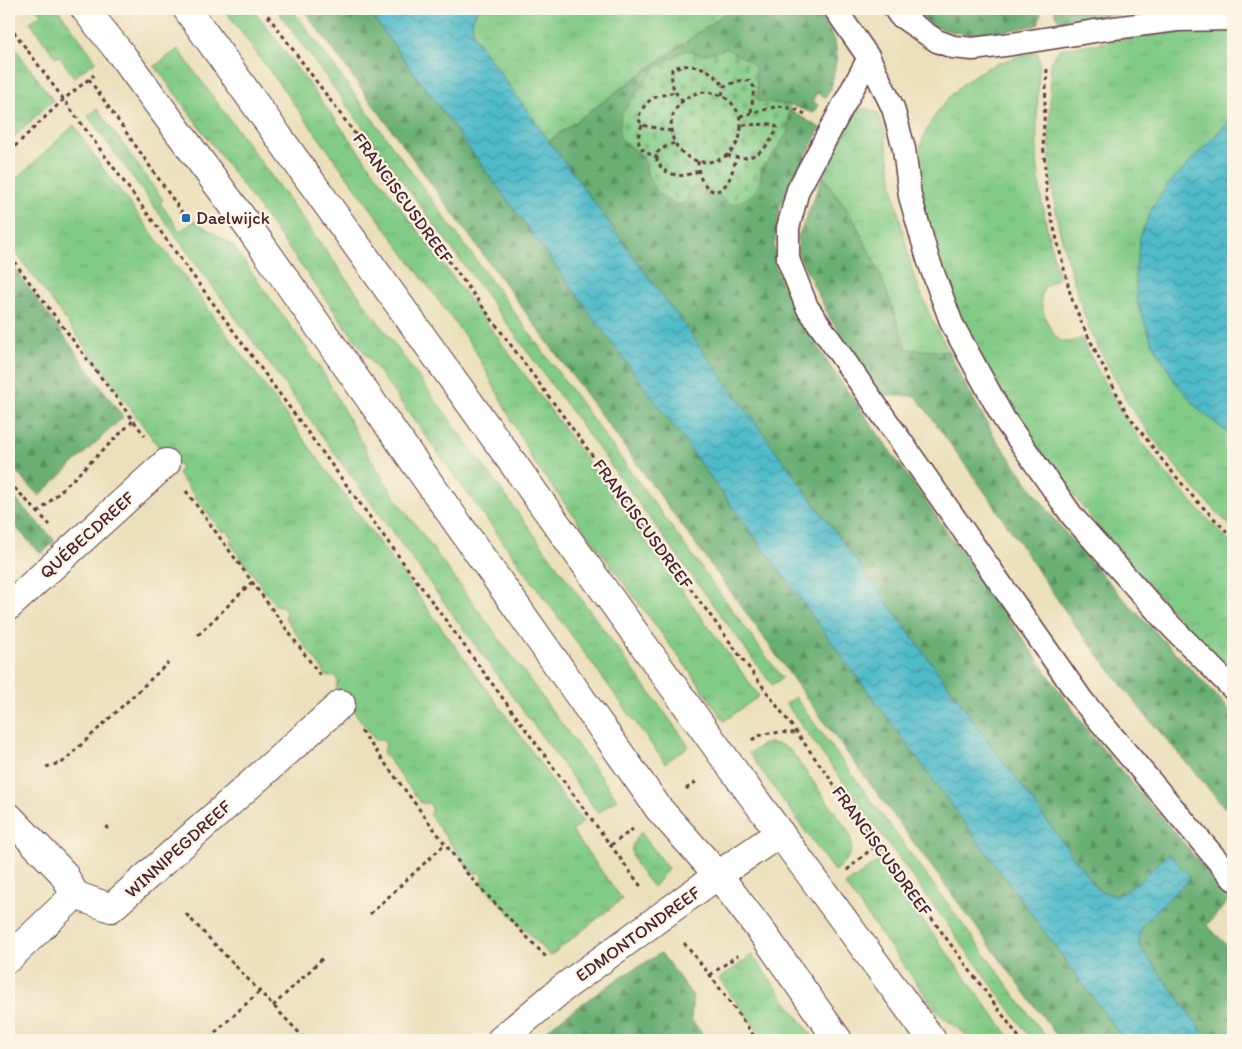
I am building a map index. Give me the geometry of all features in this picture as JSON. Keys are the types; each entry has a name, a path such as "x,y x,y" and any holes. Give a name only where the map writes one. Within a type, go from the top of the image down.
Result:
{"main road":[{"path":"85,9 121,54 243,219 659,809 718,876 764,936 838,1040"},
{"path":"187,9 726,760 932,1040"},
{"name":"QUÉBECDREEF","path":"9,606 166,463"},
{"name":"WINNIPEGDREEF","path":"76,895 111,908 341,704"},
{"path":"9,817 63,873 76,895 9,958"},
{"name":"EDMONTONDREEF","path":"501,1040 563,988 780,833"}],"lane":[{"path":"835,9 868,58 893,108 904,149 910,196 928,259 952,324 1004,419 1073,517 1164,619 1233,689"},
{"path":"895,9 899,15 937,41 953,47 973,49 1177,20 1233,19"},
{"path":"868,58 798,190 788,228 788,259 807,307 1082,700 1233,880"}],"path":[{"name":"FRANCISCUSDREEF","path":"263,9 792,725 1021,1040"},
{"path":"9,25 662,916 710,975 757,1040"},
{"path":"1048,39 1043,139 1047,199 1071,297 1083,326 1126,412 1194,498 1233,538"},
{"path":"9,152 64,99 121,54"},
{"path":"683,101 673,89 672,69 677,67 698,67 708,71 724,86"},
{"path":"89,79 186,218"},
{"path":"724,86 742,80 749,81 754,87 751,114"},
{"path":"722,95 724,86"},
{"path":"671,131 642,125 638,118 650,99 675,92"},
{"path":"699,92 712,92 722,95 734,105 740,116 742,130 738,142 727,155 719,160 706,162 694,160 683,153 674,143 671,131 671,118 677,106 687,97 699,92"},
{"path":"740,116 778,106 798,110 832,128"},
{"path":"727,155 736,158 752,156 772,140 777,128 774,124 741,125"},
{"path":"642,125 638,135 639,145 646,153 657,156"},
{"path":"674,143 657,153 657,161 663,170 684,176 698,171"},
{"path":"698,161 698,171 702,181 706,187 714,192 721,190 729,181 736,158"},
{"path":"9,255 166,463 469,876 560,971 563,988"},
{"path":"38,513 134,420"},
{"path":"9,482 72,548"},
{"path":"198,635 252,582"},
{"path":"46,766 63,762 168,663"},
{"path":"106,829 112,823"},
{"path":"370,914 445,844"},
{"path":"186,914 306,1040"},
{"path":"273,1006 323,958"},
{"path":"209,1038 260,992"}],"green space":[{"path":"37,9 58,9 96,61 74,77 59,56 56,58 30,22 41,15"},
{"path":"233,9 253,9 500,341 759,696 724,721 699,684 533,461 475,350 227,13"},
{"path":"276,9 292,9 782,678 772,685"},
{"path":"303,9 367,9 1124,1040 1060,1040 805,696 755,625"},
{"path":"478,9 732,9 549,141 473,35 472,19"},
{"path":"732,9 814,9 825,23 835,41 837,56 831,89 826,97 817,93 812,101 818,105 813,113 790,105 758,101 757,84 726,50 701,55 689,50 643,86 633,97 636,150 643,156 644,167 653,185 689,189 699,186 719,194 722,199 761,179 761,168 766,164 787,134 790,110 820,128 780,206 774,246 776,268 793,304 825,359 1090,734 1230,899 1207,925 1233,952 1233,1040 1209,1040 1140,947 1139,935 1142,925 1189,878 1169,853 1144,877 1122,893 1116,895 1097,889 549,141"},
{"path":"912,9 1040,9 1041,14 1038,25 983,34 970,34 956,33 943,29 928,22"},
{"path":"1054,9 1151,9 1061,22 1056,17"},
{"path":"1214,28 1233,28 1233,117 1167,186 1152,208 1138,304 1152,342 1175,381 1196,407 1233,437 1233,529 1192,486 1151,436 1128,403 1090,332 1059,228 1051,179 1049,143 1051,64 1053,57 1060,49"},
{"path":"9,40 53,100 9,141"},
{"path":"178,49 689,746 665,763 155,66"},
{"path":"726,49 755,66 758,101 790,105 787,134 766,164 761,168 759,183 750,196 731,205 722,199 719,194 699,186 689,189 687,202 677,205 655,189 645,167 643,156 619,136 621,115 657,67 678,54 689,50 701,55"},
{"path":"1036,52 1040,59 1037,161 1043,205 1059,278 1043,290 1041,298 1043,312 1049,327 1062,341 1074,341 1081,338 1118,406 1153,458 1233,545 1233,675 1120,553 1068,488 999,391 968,337 931,238 920,188 918,159 921,144 927,130 944,103 968,80 994,65"},
{"path":"860,108 878,113 885,133 895,198 912,270 930,316 949,352 907,350 881,276 856,224 823,176 855,113"},
{"path":"97,109 163,200 160,203 180,231 195,221 232,245 308,350 392,493 617,799 598,813 88,116"},
{"path":"74,125 96,159 196,292 528,746 565,800 583,822 572,831 622,899 550,956 481,883 483,877 480,873 472,873 430,815 432,807 428,803 421,803 383,752 386,745 383,740 375,740 336,687 338,681 335,676 327,676 285,618 286,611 282,606 276,606 230,543 232,537 228,531 221,531 178,474 181,467 178,463 169,461 9,243 9,186"},
{"path":"823,176 856,224 881,276 907,349 949,352 994,436 1058,524 1119,594 1233,713 1233,801 1225,808 1142,711 1074,624 989,498 916,396 881,396 830,318 798,254 798,237"},
{"path":"9,261 123,417 39,496 9,464"},
{"path":"9,492 55,541 41,554 9,520"},
{"path":"795,697 1048,1040 1032,1040 786,704"},
{"path":"770,743 781,745 791,751 847,829 852,848 848,857 834,871 749,753 762,745"},
{"path":"641,832 668,869 653,887 638,868 632,854 632,847"},
{"path":"878,861 1012,1040 973,1040 940,1015 845,885"},
{"path":"661,953 693,996 691,1019 707,1040 533,1040 618,979"},
{"path":"752,955 815,1040 765,1040 719,979"}],"water":[{"path":"367,9 478,9 472,19 473,36 1097,889 1116,895 1122,893 1169,853 1190,878 1142,925 1139,935 1140,947 1209,1040 1124,1040"},
{"path":"1233,117 1233,437 1196,407 1175,381 1152,342 1138,304 1135,277 1140,237 1152,208 1167,186"}],"place":[{"name":"Daelwijck","path":"186,218"}]}
